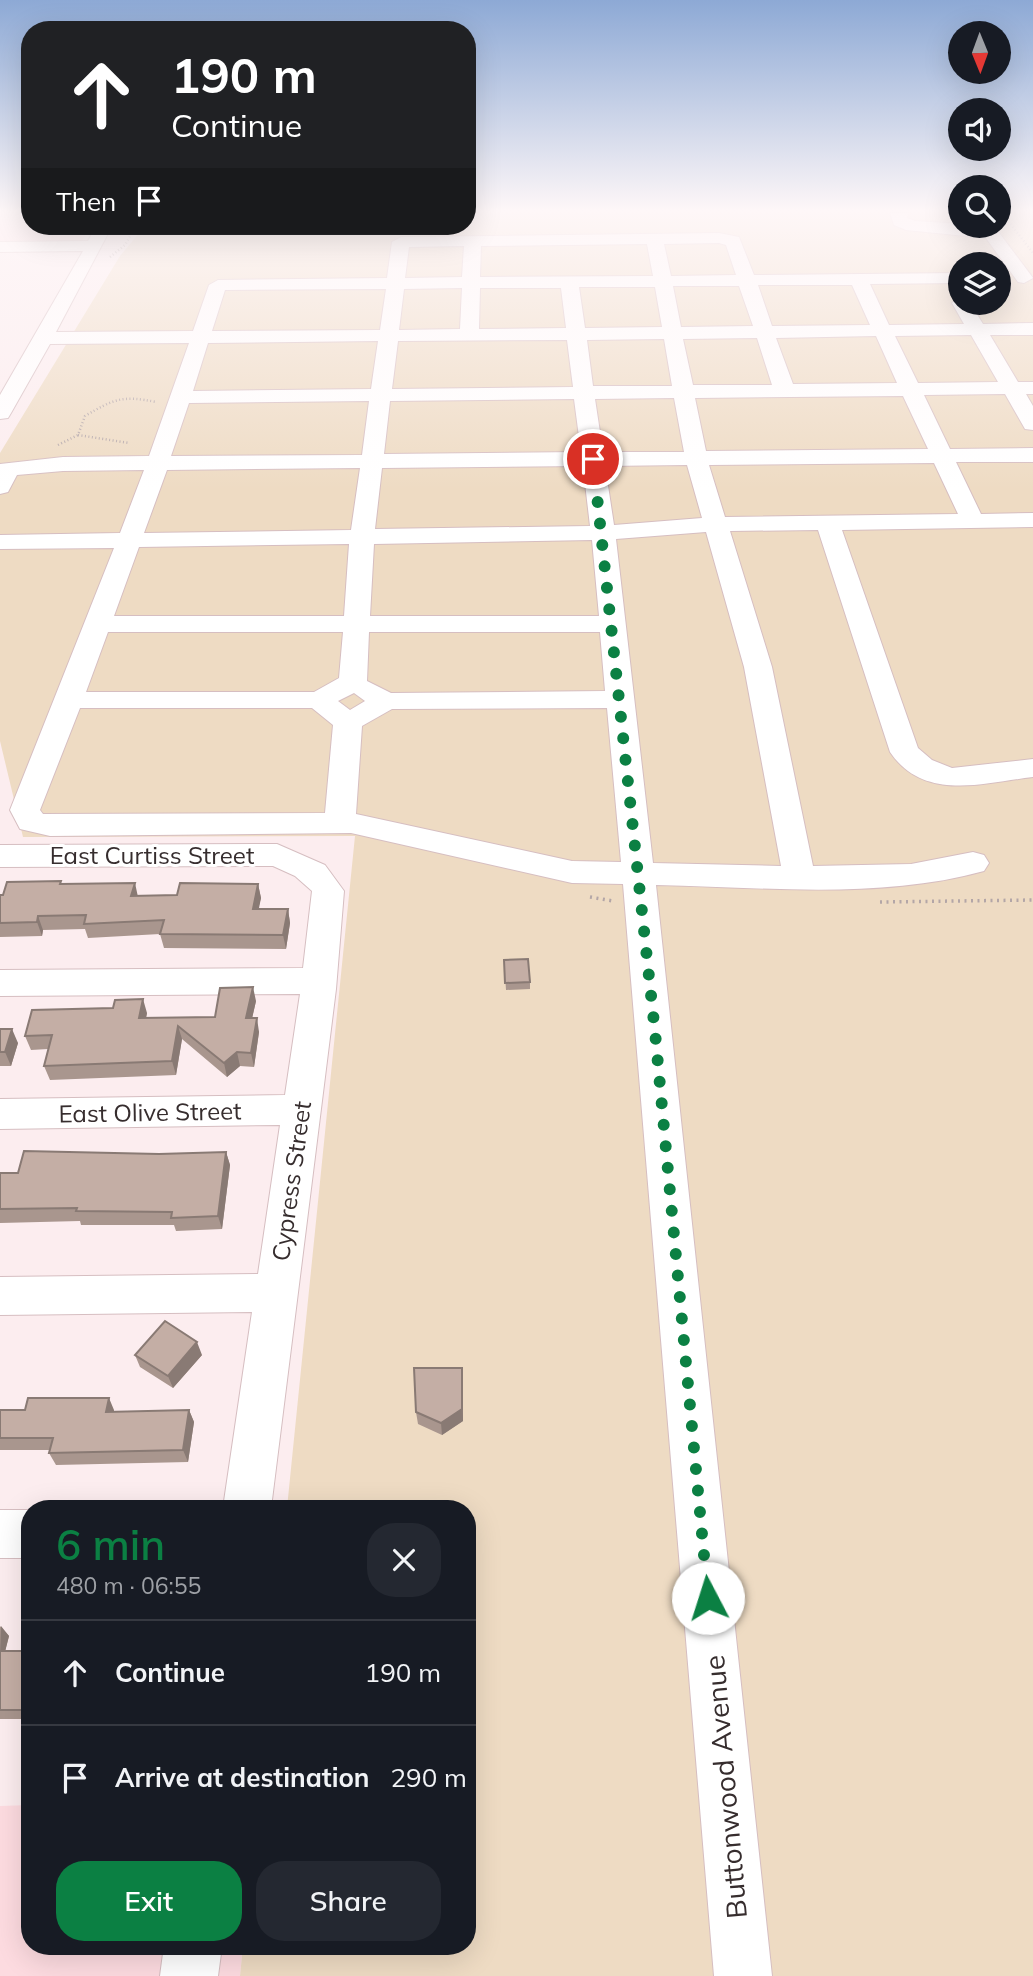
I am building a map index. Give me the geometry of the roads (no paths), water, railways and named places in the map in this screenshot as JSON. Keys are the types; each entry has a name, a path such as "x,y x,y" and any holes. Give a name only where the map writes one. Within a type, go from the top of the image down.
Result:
{"street":[{"path":"0,413 63,305"},
{"path":"211,305 161,455 25,810 32,822 50,825 351,823 572,872 639,875 911,875 973,863"},
{"path":"353,681 362,537 394,305"},
{"path":"469,335 471,305"},
{"name":"Buttonwood Avenue","path":"572,305 603,533 639,875 743,1976"},
{"path":"668,305 696,458 758,667 799,877"},
{"path":"757,305 785,391"},
{"path":"871,305 973,520"},
{"path":"968,315 1023,389 1033,424"},
{"path":"44,338 1033,329"},
{"path":"179,400 382,395 1023,389"},
{"path":"0,487 8,469 16,466 161,455 373,462 1033,455"},
{"path":"0,542 603,533 715,524 1033,520"},
{"path":"827,523 905,752 921,767 949,778 1033,768"},
{"path":"97,624 613,624"},
{"path":"69,700 319,700 353,681"},
{"path":"353,681 386,701"},
{"path":"348,722 386,701 620,699"},
{"path":"319,700 348,722"},
{"path":"340,823 348,722"},
{"name":"East Curtiss Street","path":"0,856 251,854 277,855 301,866"},
{"name":"Cypress Street","path":"248,1500 319,981 328,891 323,880 301,866"},
{"path":"0,983 319,981"},
{"name":"East Olive Street","path":"0,1114 301,1110"},
{"path":"0,1296 276,1293"},
{"path":"0,1534 21,1534"},
{"path":"189,1976 192,1955"}]}
